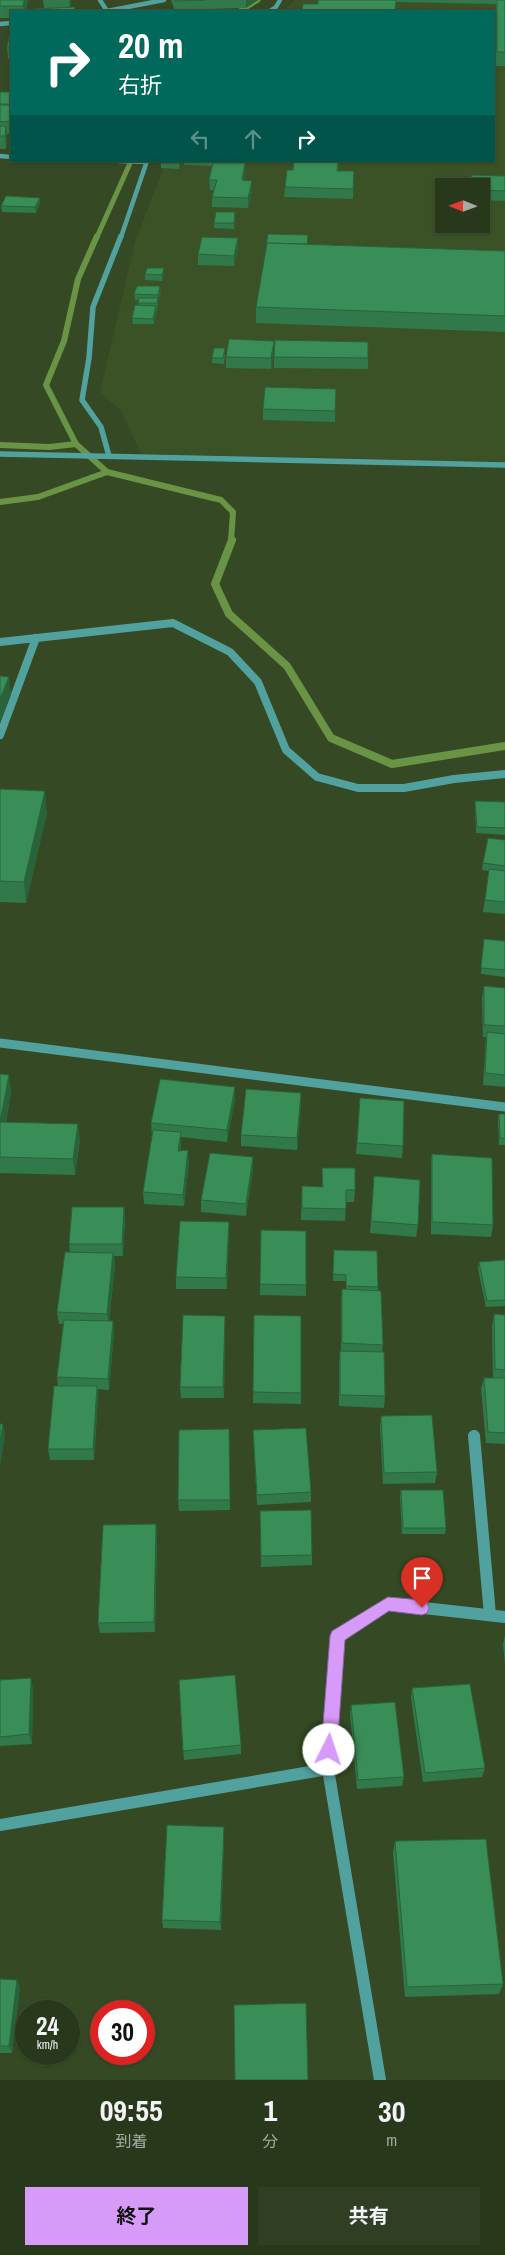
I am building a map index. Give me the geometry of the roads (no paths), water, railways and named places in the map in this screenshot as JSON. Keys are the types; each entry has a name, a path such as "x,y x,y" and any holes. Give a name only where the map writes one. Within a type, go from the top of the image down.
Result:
{"street":[{"path":"112,10 164,0"},
{"path":"272,10 280,0"},
{"path":"109,456 101,427 82,400 89,358 93,307 113,260 147,162"},
{"path":"0,454 505,465"},
{"path":"0,642 173,623 230,652 258,682 286,750 317,777 358,788 404,788 454,779 505,774"},
{"path":"0,735 36,638"},
{"path":"0,1043 505,1107"},
{"path":"474,1436 490,1615"},
{"path":"380,2080 328,1769 338,1636 388,1604 505,1617"},
{"path":"0,1825 328,1769"}],"waterway":[{"path":"242,10 258,0"},
{"path":"97,237 131,162"},
{"path":"76,444 46,385 64,341 78,279 97,236"},
{"path":"0,445 49,447 76,444"},
{"path":"76,444 107,472"},
{"path":"0,502 38,497 107,472"},
{"path":"107,472 221,500 233,512 231,541"},
{"path":"232,540 215,584 229,614 287,666 331,738 392,764 505,746"}]}
